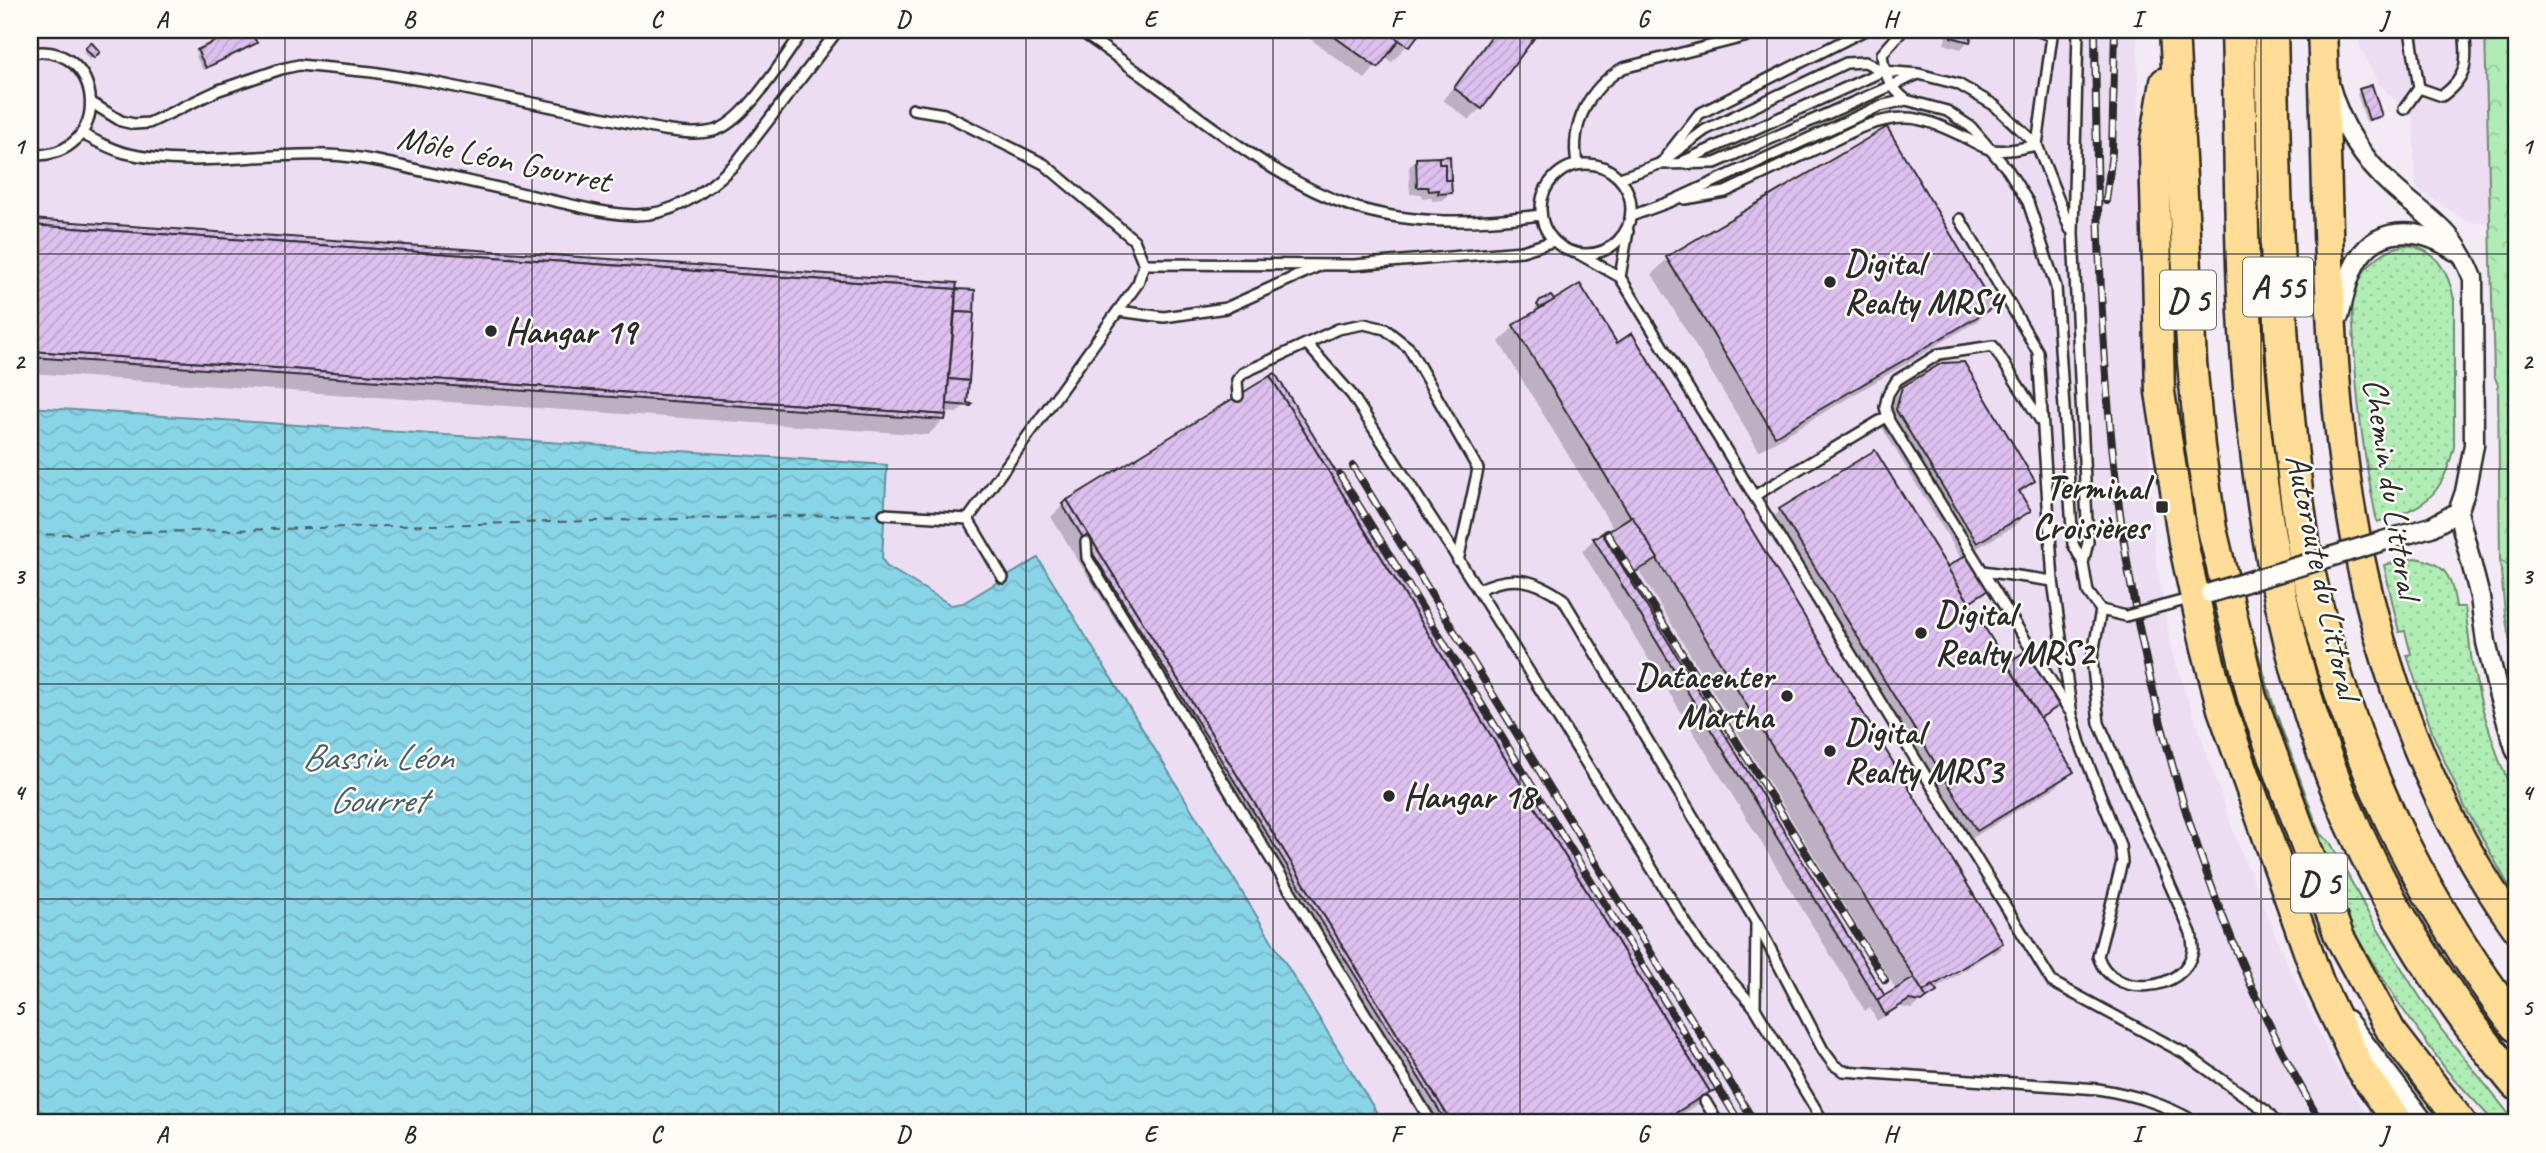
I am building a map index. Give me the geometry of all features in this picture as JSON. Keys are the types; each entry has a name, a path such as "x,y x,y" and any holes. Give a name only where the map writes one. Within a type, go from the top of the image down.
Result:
{"highway":[{"name":"Autoroute du Littoral","path":"2238,30 2246,315 2256,444 2272,551 2306,698 2338,790 2389,899 2452,1000 2516,1083"},
{"name":"Autoroute du Littoral","path":"2271,30 2279,310 2285,395 2303,543 2317,610 2340,691 2369,772 2402,845 2468,960 2516,1025"}],"main road":[{"path":"2174,32 2154,147 2160,392 2179,519 2203,595 2222,709 2319,982 2360,1069 2399,1123"},
{"name":"D 5","path":"2174,32 2192,362 2200,447 2212,530 2252,698 2339,936 2390,1031 2462,1123"},
{"name":"Chemin du Littoral","path":"2323,39 2333,336 2339,421 2354,528 2393,683 2418,752 2481,873 2516,927"}],"street":[{"path":"2323,39 2331,90 2352,136 2392,186 2453,238 2466,259 2473,278 2474,445 2458,513 2480,597 2486,642 2516,751"},
{"path":"2333,336 2353,270 2367,248 2375,242 2389,236 2412,232 2439,239 2466,259"},
{"path":"2203,595 2431,527 2458,513"},
{"path":"2319,982 2425,1123"}],"lane":[{"name":"Môle Léon Gourret","path":"92,103 121,121 134,124 149,122 219,90 299,65 416,79 663,130 696,133 716,131 741,116 804,30"},
{"name":"Môle Léon Gourret","path":"82,134 106,147 127,153 174,159 281,154 329,155 373,160 593,209 634,215 657,213 693,200 736,164 838,30"},
{"path":"1080,30 1264,164 1352,206 1418,219 1489,222 1541,215"},
{"path":"1577,164 1577,132 1586,107 1598,85 1610,76 1623,68 1763,30"},
{"path":"1659,164 1699,114 1865,30"},
{"path":"1903,30 1882,54 1883,71 1890,86 1906,100 1947,111 1971,127 2008,170 2028,202 2056,287 2073,544 2083,563 2088,592 2101,610 2126,616 2203,595"},
{"path":"2036,30 2052,36 2037,145"},
{"path":"2078,30 2073,234 2088,542 2083,563"},
{"path":"2404,109 2419,88 2410,30"},
{"path":"2419,88 2442,96 2455,86 2464,71 2467,53 2464,30"},
{"path":"30,53 38,51 55,54 69,61 81,72 89,87 92,103 82,134 72,145 44,156 30,155"},
{"path":"1620,178 1659,164 1706,130 1846,63 1865,62 1883,71 1919,74 1958,84 1994,105 2037,145 2073,234"},
{"path":"1680,163 1883,71"},
{"path":"1659,164 1715,163 1919,74"},
{"path":"1631,216 1672,201 1880,106 1906,100"},
{"path":"913,109 944,114 1044,164 1134,240 1144,264 1138,283 1118,312 968,519"},
{"path":"1672,201 1726,192 1879,121 1903,117 1923,118 1989,149 2004,151 2037,145"},
{"path":"1620,278 1631,216 1630,196 1620,178 1601,165 1577,164 1564,169 1553,177 1545,188 1541,201 1545,229 1554,241 1566,249 1580,254 1620,278 2052,982 2184,1052 2266,1111 2276,1123"},
{"path":"1960,219 2038,352 2053,582 2071,715 2120,845 2122,862 2100,946 2100,964 2111,977 2131,986 2152,986 2171,978 2186,965 2193,950 2192,933 2099,723 2092,659 2101,610"},
{"path":"1580,254 1594,254 1609,248 1629,227"},
{"path":"1144,264 1354,265 1522,251 1554,241"},
{"path":"1118,312 1164,317 1226,308 1323,265"},
{"path":"1238,396 1237,380 1243,373 1338,329 1364,324 1385,329 1409,348 1478,469 1458,561"},
{"path":"1307,344 1352,395 1478,590 1699,944 1755,1009 1824,1123"},
{"path":"2042,424 1993,346 1939,354 1898,380 1888,394 1885,407 2071,715"},
{"path":"1754,496 1888,416"},
{"path":"884,514 968,519"},
{"path":"968,519 1003,578"},
{"path":"1086,542 1087,558 1432,1123"},
{"path":"1983,571 2053,582"},
{"path":"1478,590 1496,581 1517,580 1545,586 1563,599 1756,922 1823,1050 1834,1065 1843,1070 2098,1088 2138,1096 2197,1123"},
{"path":"1755,1009 1756,922"},
{"path":"1705,1101 1718,1123"}],"shaded area":[{"path":"30,30 2137,30 2147,424 2155,555 2172,652 2235,836 2285,959 2331,1058 2372,1123 1383,1123 1039,558 962,603 951,605 886,566 882,558 886,465 30,407"},
{"path":"2358,30 2485,30 2489,224 2467,221 2416,188 2413,118 2378,83 2359,44"}],"green space":[{"path":"2485,30 2516,30 2516,570 2500,560 2498,385 2494,375"},
{"path":"2405,245 2416,247 2433,256 2444,270 2454,299 2454,447 2443,478 2429,498 2407,511 2377,522 2359,410 2353,300 2361,276 2372,262 2387,251"},
{"path":"2415,558 2441,568 2450,580 2456,607 2465,607 2472,663 2482,707 2516,801 2516,899 2465,807 2433,735 2407,655 2411,654 2405,631 2399,632 2384,565"},
{"path":"2500,560 2516,570 2516,675 2505,614"},
{"path":"2245,609 2275,710 2320,834 2330,842 2368,913 2441,1029 2516,1123 2495,1123 2447,1071 2402,1008 2346,921 2313,837 2242,610"}],"water":[{"name":"Bassin Léon Gourret","path":"30,407 887,465 882,558 886,566 951,605 963,603 1038,558 1383,1123 30,1123"}],"building":[{"path":"238,30 250,30 257,43 206,68 197,50"},
{"path":"1325,30 1385,30 1399,40 1378,68"},
{"path":"1385,30 1422,30 1409,47"},
{"path":"1496,30 1540,30 1482,109 1454,88"},
{"path":"1953,30 1973,30 1970,42 1951,37"},
{"path":"91,42 100,52 94,58 85,48"},
{"path":"2372,85 2382,116 2369,120 2359,89"},
{"name":"Digital Realty MRS4","path":"1887,127 1994,307 1775,436 1666,257"},
{"path":"1450,156 1451,180 1445,180 1445,164 1439,164 1439,157"},
{"path":"1439,157 1439,164 1445,164 1445,180 1451,180 1452,193 1438,194 1439,190 1429,191 1428,187 1417,187 1416,158"},
{"path":"30,219 957,283 956,289 30,225"},
{"name":"Hangar 19","path":"30,225 956,289 946,415 30,351"},
{"name":"Digital Realty MRS3","path":"1580,284 1617,343 1632,333 2003,943 1923,992 1513,325"},
{"path":"956,289 975,290 974,313 955,312"},
{"path":"1551,296 1554,300 1540,308 1537,305 1540,300"},
{"path":"955,312 974,313 969,381 949,379"},
{"path":"30,351 946,415 945,420 30,357"},
{"path":"1964,362 2035,481 2019,491 2031,511 1977,543 1896,410 1902,387 1942,363"},
{"path":"1275,373 1716,1090 1710,1092 1270,376"},
{"name":"Hangar 18","path":"1270,376 1710,1092 1659,1123 1452,1123 1067,500"},
{"path":"949,379 969,381 967,403 972,404 971,406 947,404"},
{"name":"Digital Realty MRS2","path":"1875,450 2074,772 1977,831 1779,509"},
{"path":"1067,500 1452,1123 1447,1123 1062,504"},
{"path":"1632,516 1658,559 1628,576 1602,535"},
{"path":"1602,533 1885,996 1877,1000 1593,538"},
{"path":"1966,555 1988,590 1969,602 1947,567"},
{"path":"2026,651 2059,706 2040,718 2007,663"},
{"path":"1914,978 1927,998 1922,1002 1909,1000 1885,1015 1877,1000"},
{"path":"1933,985 1937,992 1927,998 1923,992"}],"ferry route":[{"path":"30,535 879,514"}],"railway":[{"path":"2095,30 2099,234 2111,439 2129,574 2143,646 2179,787 2226,926 2286,1059 2321,1123"},
{"path":"2106,201 2112,153 2115,30"},
{"path":"1353,466 1755,1123"},
{"path":"1340,475 1740,1123"},
{"path":"1607,533 1885,980"}],"place":[{"name":"Digital Realty MRS4","path":"1830,282"},
{"name":"Hangar 19","path":"491,331"},
{"name":"Terminal Croisières","path":"2162,507"},
{"name":"Digital Realty MRS2","path":"1921,633"},
{"name":"Datacenter Martha","path":"1787,696"},
{"name":"Digital Realty MRS3","path":"1830,751"},
{"name":"Hangar 18","path":"1389,796"}]}
